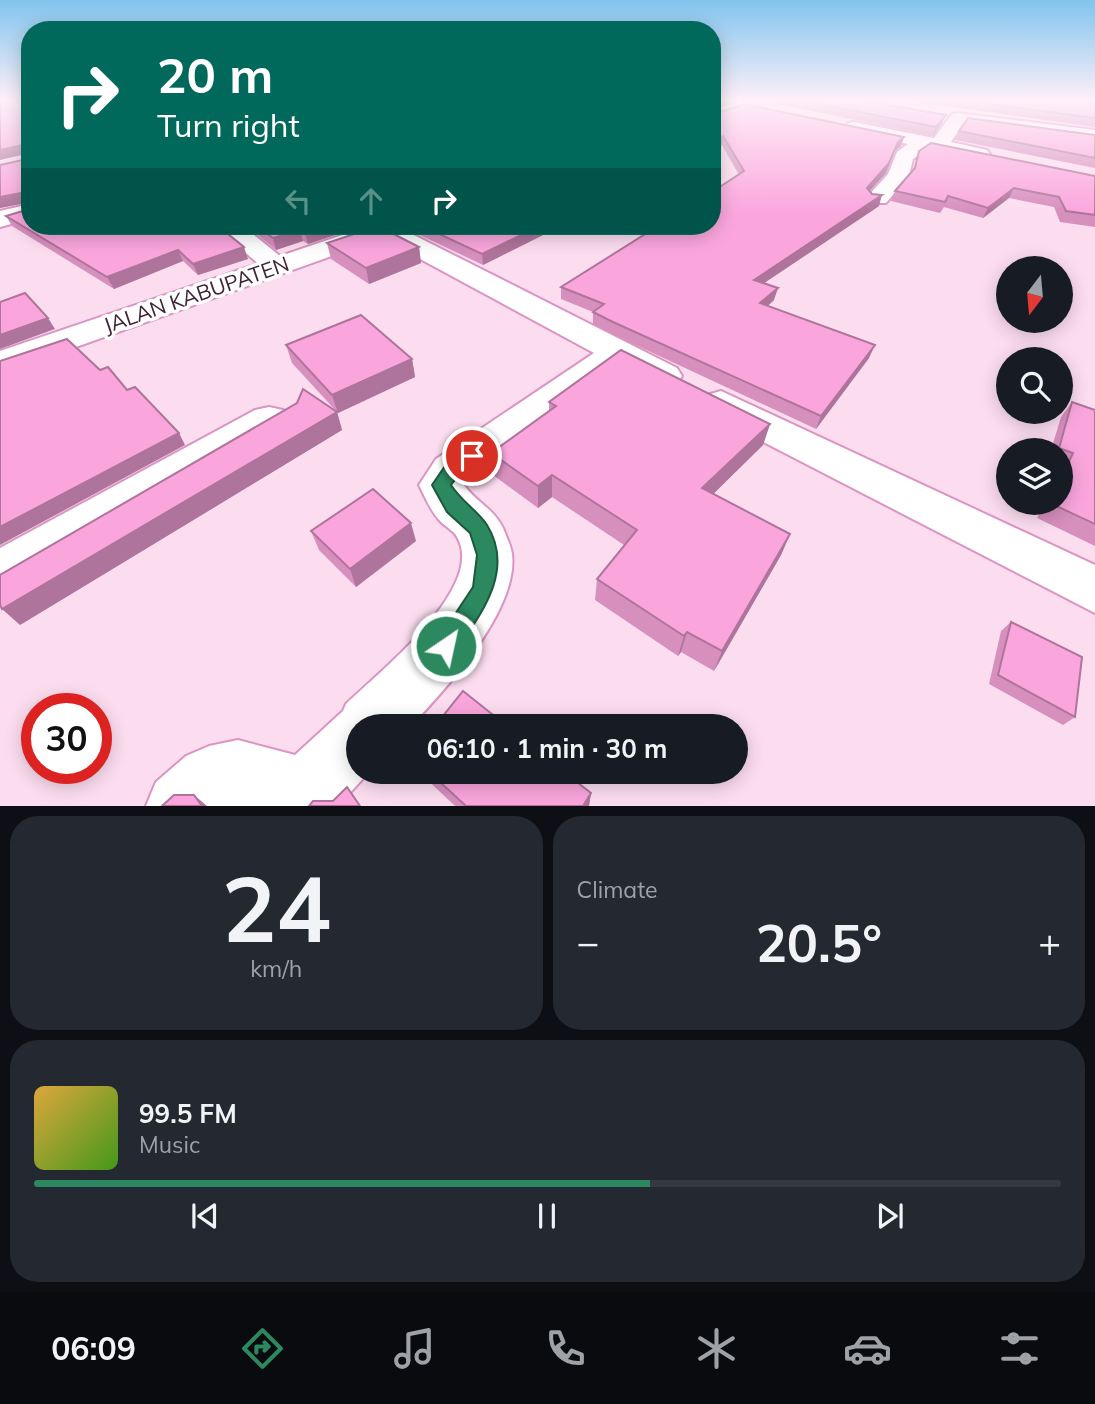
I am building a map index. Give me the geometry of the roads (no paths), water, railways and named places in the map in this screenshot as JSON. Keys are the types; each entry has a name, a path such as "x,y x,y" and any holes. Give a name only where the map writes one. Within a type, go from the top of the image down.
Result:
{"street":[{"path":"902,138 1004,159"},
{"path":"878,198 898,176 904,156 932,144 938,138"},
{"path":"1,234 21,218"},
{"path":"239,235 277,265"},
{"name":"JALAN KABUPATEN","path":"0,363 367,235"},
{"path":"401,235 617,353 1095,590"},
{"path":"380,714 446,646 483,590 488,555 479,528 454,506 441,485 451,470 617,353"},
{"path":"0,573 288,409"},
{"path":"180,806 209,779 238,773 303,798 346,750"}]}
